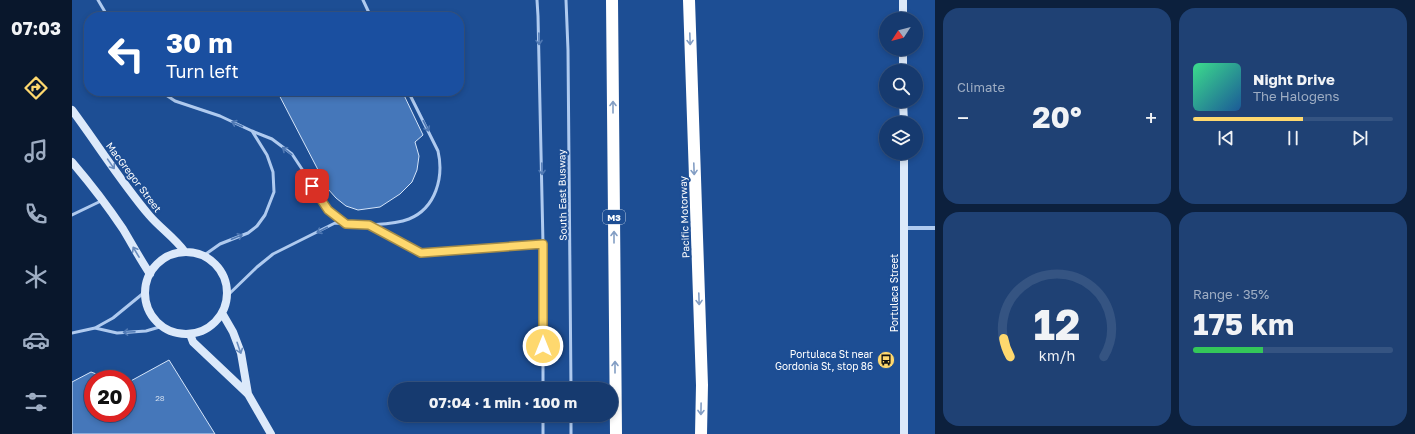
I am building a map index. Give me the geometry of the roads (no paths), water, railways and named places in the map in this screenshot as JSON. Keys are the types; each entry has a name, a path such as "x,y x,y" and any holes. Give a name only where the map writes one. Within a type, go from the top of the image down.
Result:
{"highway":[{"name":"M3","path":"612,0 616,434"},
{"name":"Pacific Motorway","path":"688,0 702,385 700,434"}],"street":[{"path":"903,0 903,12"},
{"name":"MacGregor Street","path":"72,110 130,192 149,215 178,243 185,252"},
{"name":"Portulaca Street","path":"904,160 904,434"},
{"path":"72,162 123,230 150,274"},
{"path":"904,228 935,228"},
{"path":"185,252 203,256 214,263 222,272 226,284 227,296 222,313 214,323 202,331 190,334 176,332 163,326 153,317 147,304 146,291 150,274 156,265 164,258 185,252"},
{"path":"222,313 233,332 241,353 248,394"},
{"path":"190,334 193,342 248,394 271,434"}],"lane":[{"path":"98,0 105,12"},
{"path":"363,0 369,12"},
{"path":"537,0 543,244 543,382"},
{"name":"South East Busway","path":"566,0 568,50 571,382"},
{"path":"168,96 175,101 220,116 272,140 292,154 328,210 346,224"},
{"path":"227,296 256,267 273,254 335,223 369,225 392,223 410,218 420,212 436,194 439,181 440,159 438,151 410,96"},
{"path":"203,256 220,244 248,233 257,226 265,215 274,192 272,172 267,155 252,131"},
{"path":"72,215 102,200"},
{"path":"369,225 421,253 543,244"},
{"path":"72,333 95,328 123,311 146,291"},
{"path":"95,328 117,333 146,332 163,326"},
{"path":"543,422 543,434"},
{"path":"571,422 572,434"}],"place":[{"name":"Portulaca St near Gordonia St, stop 86","path":"886,360"}]}
